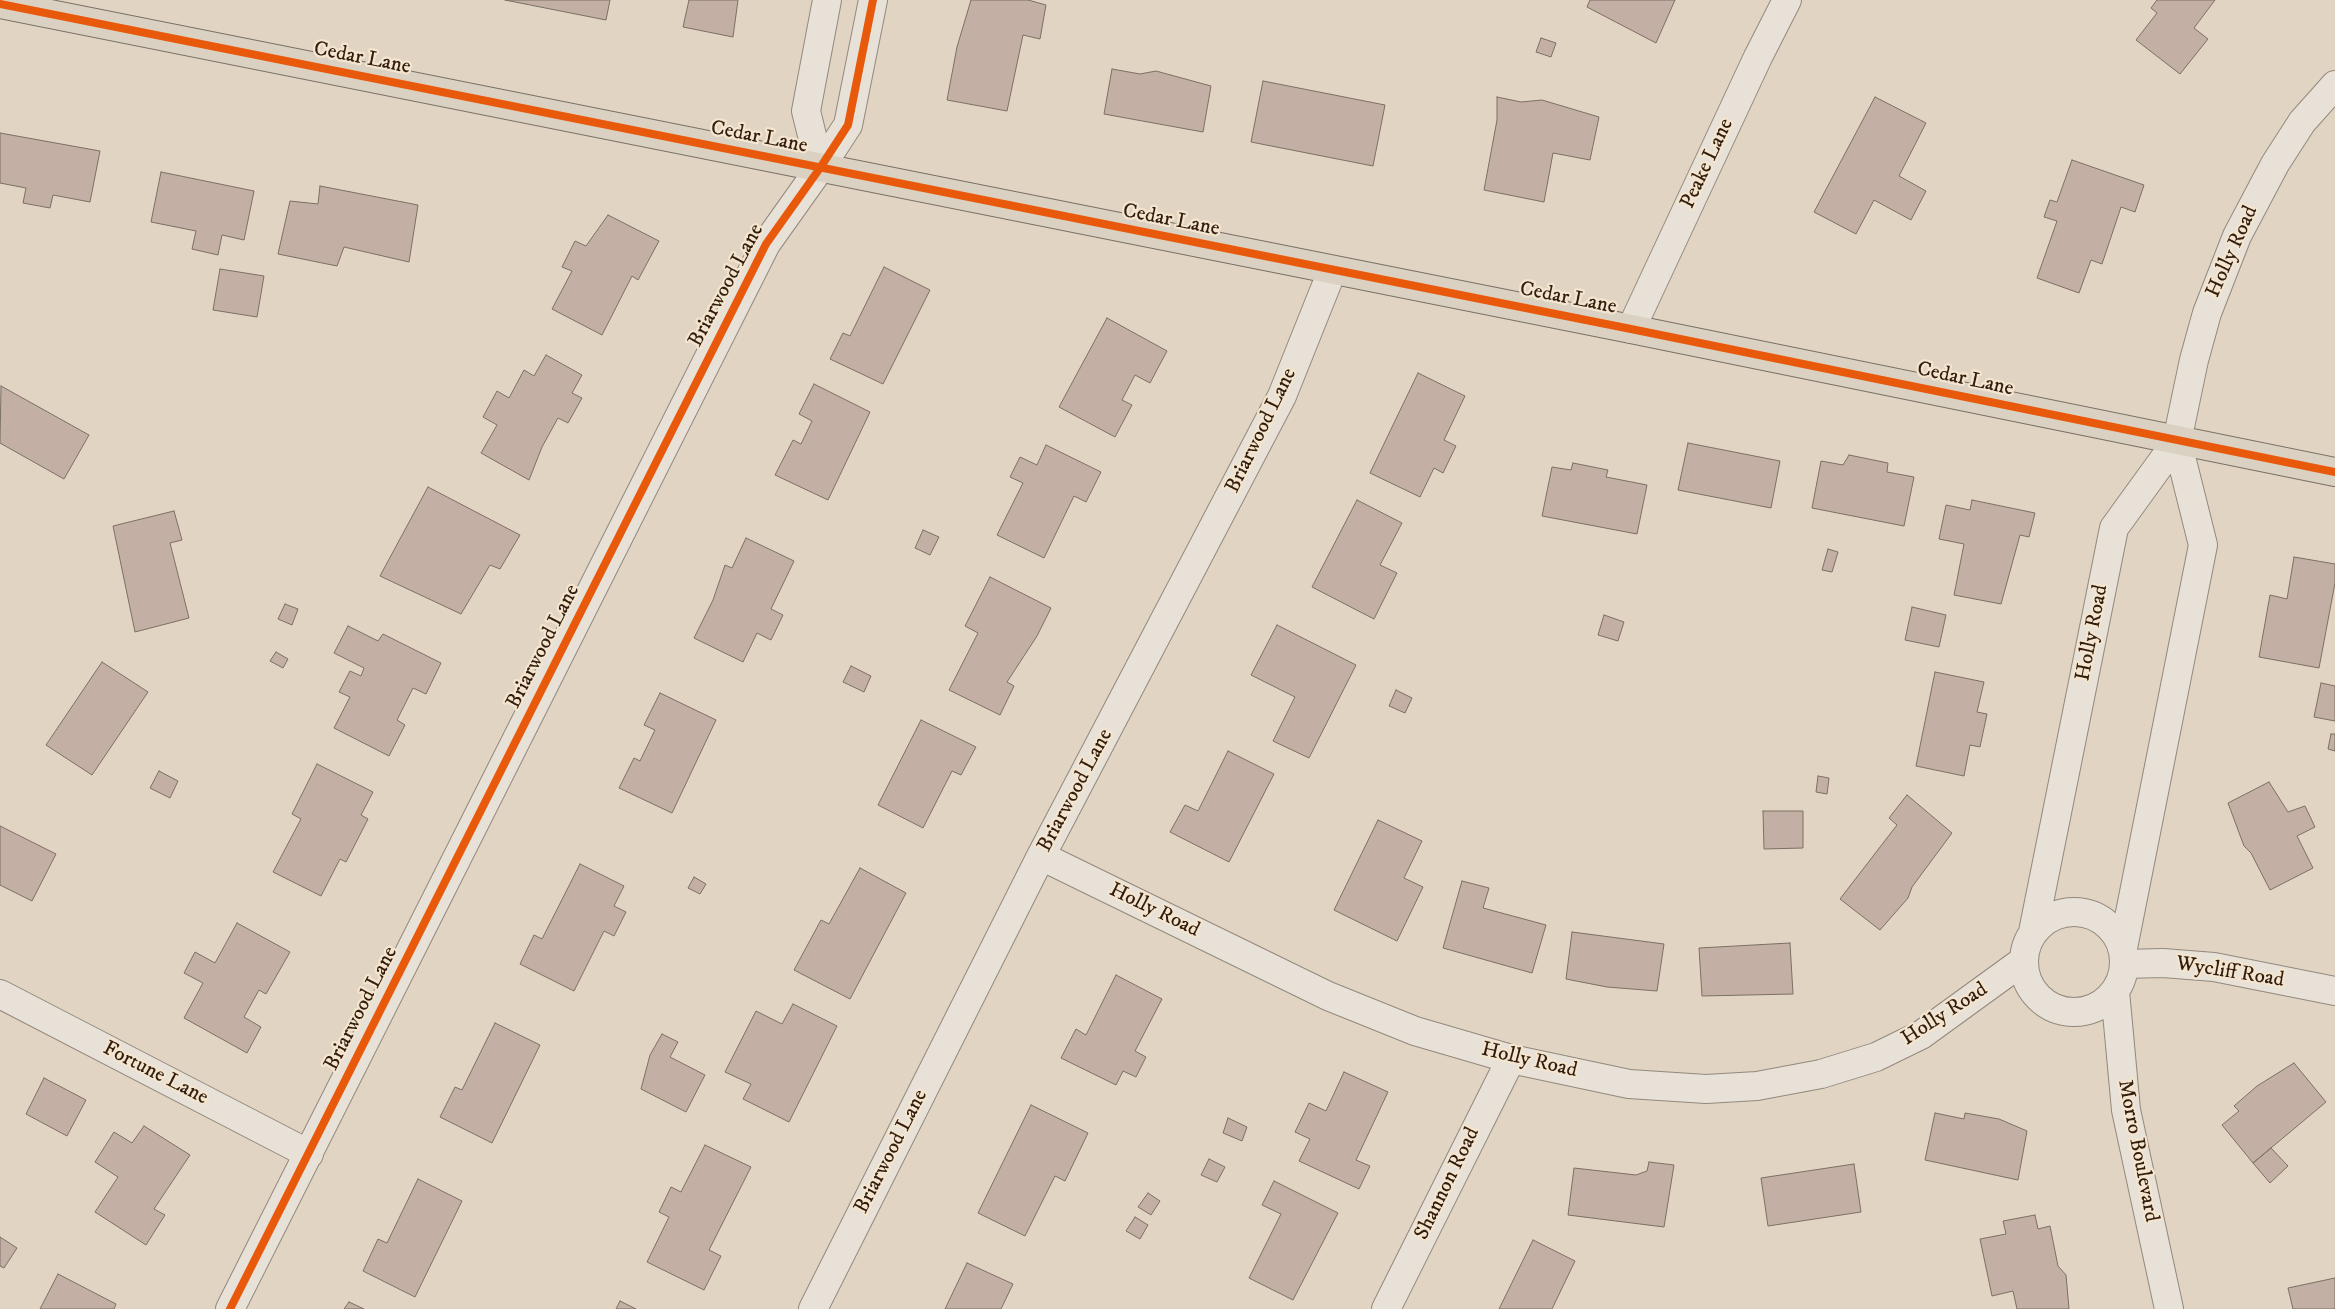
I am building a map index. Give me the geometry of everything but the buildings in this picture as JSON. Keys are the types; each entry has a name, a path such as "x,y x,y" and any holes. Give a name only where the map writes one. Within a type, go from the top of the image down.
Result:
{"main road":[{"name":"Cedar Lane","path":"0,4 1332,271 1631,329 2335,472"}],"street":[{"path":"820,168 806,111 827,0"},
{"name":"Briarwood Lane","path":"230,1309 766,244 820,168 848,124 873,0"},
{"name":"Peake Lane","path":"1631,329 1758,57 1788,0"},
{"name":"Holly Road","path":"2033,932 2114,528 2177,441 2194,360 2207,313 2237,236 2275,164 2302,122 2335,85"},
{"name":"Briarwood Lane","path":"813,1309 1041,856 1282,396 1332,271"},
{"name":"Holly Road","path":"2124,956 2203,546 2177,441"},
{"name":"Holly Road","path":"1041,856 1328,996 1415,1031 1511,1058 1629,1084 1706,1089 1757,1086 1821,1074 1876,1057 1921,1035 2024,961"},
{"path":"2074,911 2091,914 2105,921 2116,933 2124,956 2122,978 2115,991 2104,1003 2090,1010 2074,1012 2058,1010 2044,1003 2033,992 2025,977 2024,961 2026,946 2033,932 2044,920 2058,913 2074,911"},
{"name":"Wycliff Road","path":"2124,956 2163,963 2214,967 2335,991"},
{"name":"Morro Boulevard","path":"2115,991 2126,1110 2170,1309"},
{"name":"Fortune Lane","path":"0,994 309,1154"},
{"name":"Shannon Road","path":"1386,1309 1511,1058"}],"cycle path":[{"path":"230,1309 766,244 848,125 873,0"},
{"path":"0,4 1631,329 2335,472"}]}
